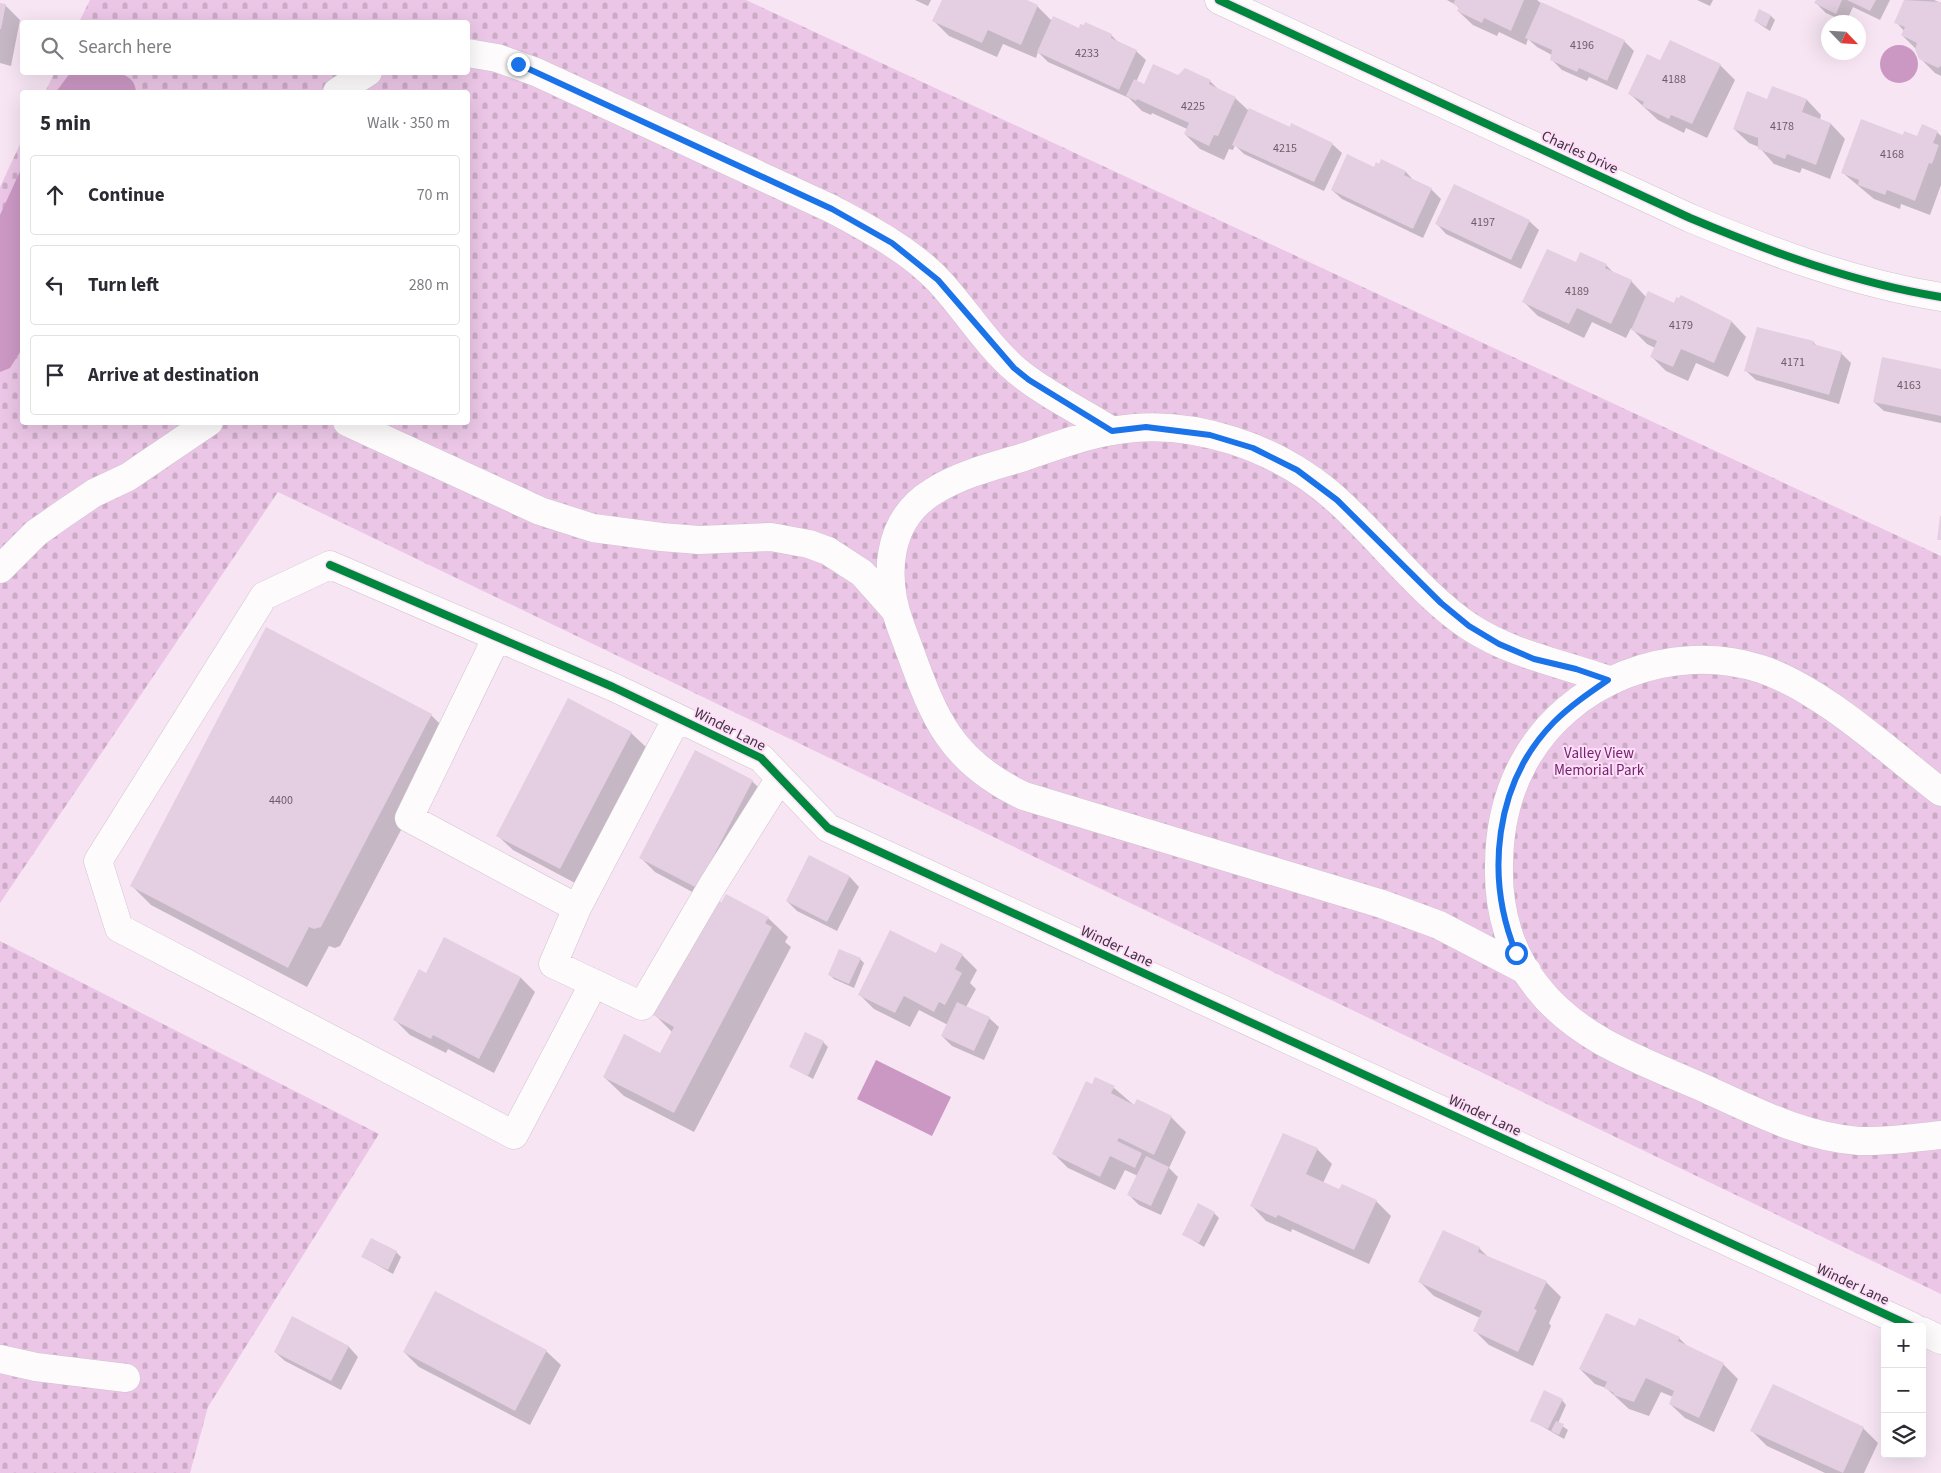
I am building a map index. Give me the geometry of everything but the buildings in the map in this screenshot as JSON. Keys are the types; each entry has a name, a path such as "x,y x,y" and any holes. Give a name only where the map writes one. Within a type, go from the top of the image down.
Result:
{"street":[{"name":"Charles Drive","path":"1219,0 1680,214 1742,240 1885,286 1941,296"},
{"path":"470,53 497,58 536,72 832,209 873,232 908,255 938,280 1001,355 1029,380 1112,431"},
{"path":"340,90 363,75"},
{"path":"0,569 36,533 94,493 128,477 213,425"},
{"path":"354,425 540,511 593,528 699,540 771,537 809,544 828,551 862,573 894,609"},
{"path":"1527,971 1439,925 1382,904 1024,796 985,774 953,745 929,703 894,609 889,566 896,537 915,505 930,493 967,475 1112,431 1146,427 1190,431 1233,441 1272,457 1297,470 1337,500 1441,603 1469,626 1499,644 1534,659 1576,669 1608,680"},
{"name":"Winder Lane","path":"594,984 514,1135 119,928 98,860 264,596 330,565 613,687 761,758 828,828 1904,1323"},
{"path":"497,637 409,818 577,908"},
{"path":"1941,792 1832,708 1785,679 1761,669 1712,660 1685,660 1658,664 1608,680 1578,700 1553,723 1537,743 1523,763 1503,817 1498,884 1501,906 1508,932 1536,986 1554,1006 1602,1042 1794,1127 1834,1138 1859,1141 1889,1141 1941,1134"},
{"path":"677,718 577,908 553,964 642,1006 712,886 780,778"},
{"path":"1926,1333 1941,1340"},
{"path":"0,1359 36,1367 126,1378"}],"green space":[{"name":"Valley View Memorial Park","path":"90,0 746,0 1941,556 1941,1294 278,492 0,903 0,187 20,144 20,425 470,425 470,90 46,90 54,75 470,75 470,20 80,20"},
{"path":"0,941 379,1134 208,1407 190,1473 0,1473"}],"shaded area":[{"path":"1899,45 1913,50 1918,64 1913,78 1899,83 1885,78 1880,64 1885,50"},
{"path":"69,75 124,75 134,83 136,90 57,90"},
{"path":"20,171 20,352 10,368 0,372 0,215"},
{"path":"876,1060 951,1097 932,1136 857,1099"}],"cycle path":[{"path":"1219,0 1720,231 1845,275 1876,284 1941,297"},
{"path":"330,565 613,687 761,758 828,828 1904,1323"}],"route":[{"path":"518,64 657,126 832,209 892,243 938,280 1014,368 1029,380 1112,431 1146,427 1168,428 1210,435 1253,448 1297,470 1337,500 1454,616 1499,644 1534,659 1576,669 1608,680 1578,700 1553,723 1523,763 1511,792 1503,817 1498,884 1501,906 1516,953"}]}
